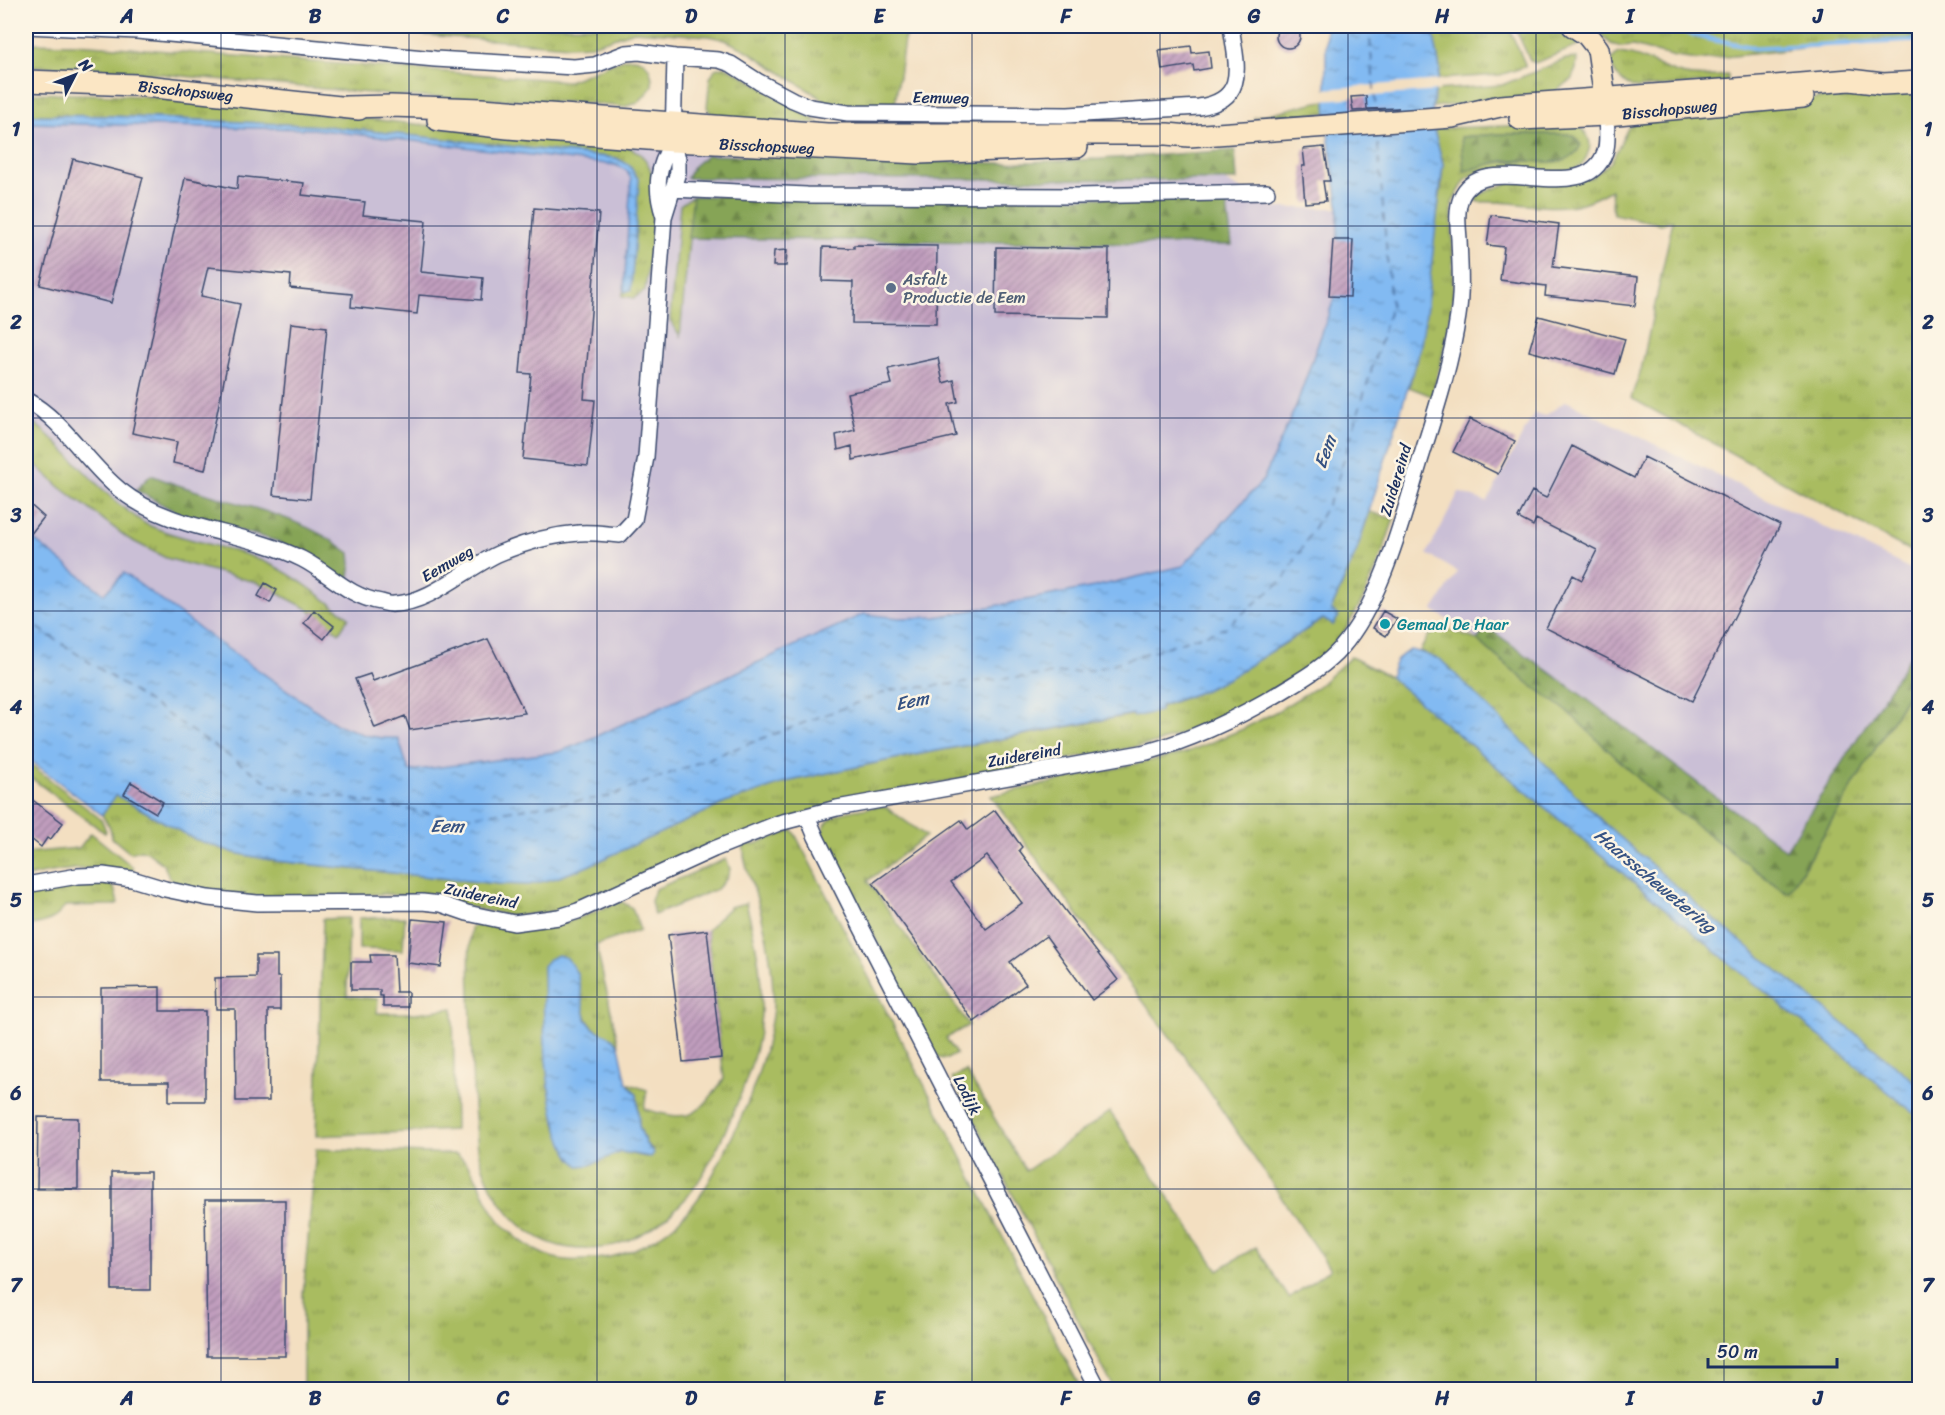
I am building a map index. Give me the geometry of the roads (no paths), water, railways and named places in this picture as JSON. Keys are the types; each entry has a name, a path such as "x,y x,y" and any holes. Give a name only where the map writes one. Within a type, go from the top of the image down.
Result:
{"main road":[{"path":"1573,26 1587,35 1598,48 1605,107"},
{"name":"Bisschopsweg","path":"26,81 136,85 346,106 481,109 673,132 919,153 1167,143 1189,136 1454,116 1500,106 1605,107 1850,80 1883,84 1920,82"}],"street":[{"path":"26,26 137,31 435,59 574,67 595,65 626,53 639,52 675,57"},
{"name":"Eemweg","path":"26,400 58,424 91,462 121,491 148,508 167,517 266,545 303,560 364,599 394,604 427,596 499,553 540,539 580,532 620,535 634,520 646,457 664,217 678,172 673,132 675,57 719,60 731,64 779,94 810,107 828,111 937,115 1080,115 1199,107 1214,105 1224,100 1232,92 1236,79 1236,61 1230,26"},
{"name":"Zuidereind","path":"26,885 78,876 103,875 132,879 165,889 232,901 422,902 441,904 502,921 531,922 578,911 743,836 779,823 837,808 1159,748 1188,739 1257,706 1330,659 1355,629 1382,575 1444,384 1461,296 1458,216 1461,199 1475,182 1483,178 1498,176 1573,178 1594,168 1605,152 1605,107"},
{"name":"Eemweg","path":"664,217 658,199 660,164 673,132"},
{"path":"673,189 807,195 1078,196 1267,192"},
{"name":"Lodijk","path":"807,816 855,915 1099,1389"}],"water":[{"name":"Eem","path":"1326,26 1432,26 1440,69 1432,107 1434,130 1443,164 1420,349 1357,550 1331,610 1339,616 1333,625 1323,619 1229,678 1203,691 1160,706 1160,711 1133,717 1132,714 899,758 790,781 725,803 588,866 529,885 499,884 276,861 235,853 194,839 116,795 102,815 26,757 26,534 104,594 124,573 219,643 336,724 365,735 398,738 409,771 558,752 864,614 900,618 936,617 1094,587 1183,566 1263,480 1296,406 1334,299 1337,284 1338,204 1328,134"},
{"path":"26,115 110,116 324,126 616,158 629,165 639,180 631,290 625,292 624,290 631,179 626,170 615,165 313,129 26,123"},
{"name":"Haarsschewetering","path":"1410,650 1440,659 1605,824 1710,916 1919,1085 1919,1117 1732,965 1390,677 1397,661"},
{"path":"558,955 567,958 577,973 586,1019 593,1028 614,1039 619,1046 627,1083 637,1095 639,1126 646,1144 654,1153 651,1157 621,1152 590,1165 579,1166 567,1150 557,1128 551,1101 545,1042 543,966 549,959"}],"waterway":[{"path":"1668,26 1705,38 1755,48 1920,40"}],"place":[{"name":"Asfalt Productie de Eem","path":"891,288"},
{"name":"Gemaal De Haar","path":"1385,624"}]}
